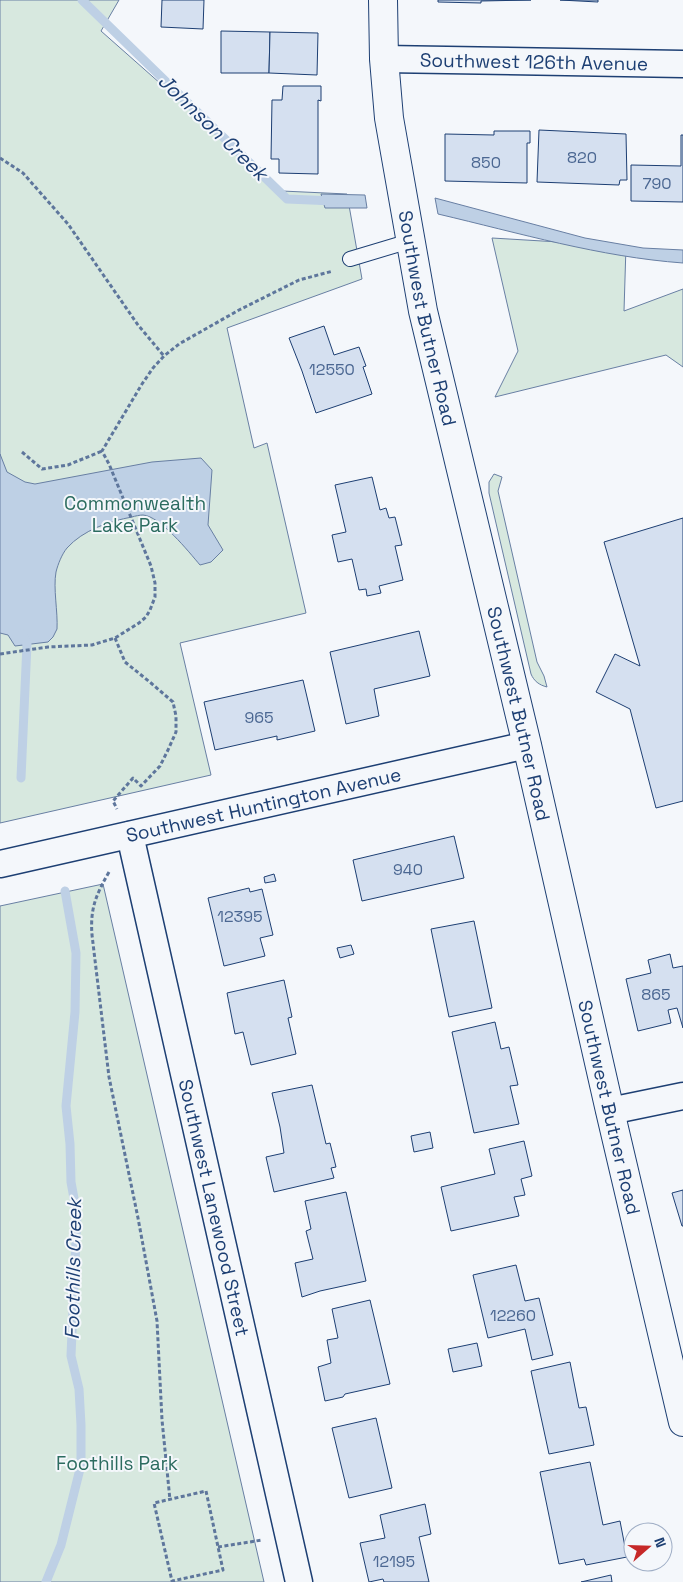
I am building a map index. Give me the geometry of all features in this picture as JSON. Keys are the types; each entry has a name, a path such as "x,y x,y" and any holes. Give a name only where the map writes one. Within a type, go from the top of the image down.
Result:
{"street":[{"name":"Southwest Butner Road","path":"383,0 384,60 388,118 425,320 527,745 683,1422"},
{"name":"Southwest 126th Avenue","path":"384,60 683,64"},
{"name":"Southwest Huntington Avenue","path":"0,864 527,745"},
{"name":"Southwest Lanewood Street","path":"130,835 299,1582"},
{"path":"610,1111 683,1096"}],"lane":[{"path":"350,259 410,241"}],"path":[{"path":"0,158 23,173 68,224 138,325 164,356"},
{"path":"22,452 42,469 68,465 102,451 153,368 179,344 202,330 299,280 344,270 350,259"},
{"path":"0,654 48,647 92,645 115,638 146,617 155,597 155,583 151,566 110,464 102,451"},
{"path":"115,638 126,662 173,702 176,716 176,732 160,766 142,786 133,778 113,801 130,835 98,894 91,917 108,1077 140,1228 157,1321 162,1420 170,1500"},
{"path":"206,1492 218,1547 223,1570 172,1582 154,1503 206,1492"},
{"path":"218,1547 254,1542 288,1534"}],"green space":[{"name":"Commonwealth Lake Park","path":"0,0 119,0 101,31 282,191 347,194 362,279 227,328 254,448 267,443 306,613 180,643 211,775 0,823"},
{"path":"492,238 626,246 624,311 683,289 683,367 666,355 495,397 518,351"},
{"path":"494,474 502,477 498,491 537,662 547,687 537,682 531,674 489,493 489,482"},
{"name":"Foothills Park","path":"103,884 264,1582 0,1582 0,906"}],"water":[{"path":"321,194 365,195 367,208 325,208"},
{"path":"435,198 585,238 643,248 683,250 683,263 590,250 438,214"},
{"path":"0,454 7,472 25,482 35,484 152,462 201,458 212,470 208,525 223,550 211,562 200,565 166,528 158,521 143,515 97,527 73,542 65,550 59,562 55,578 57,629 53,637 48,642 15,646 8,635 0,633"}],"building":[{"path":"162,0 204,0 203,29 161,27"},
{"path":"438,0 531,0 481,1 481,3 438,2"},
{"path":"560,0 598,0 598,2"},
{"path":"221,31 270,32 269,73 221,73"},
{"path":"270,32 318,33 317,75 269,73"},
{"path":"283,86 321,86 321,101 318,100 318,174 279,173 279,159 271,159 272,100 282,100"},
{"path":"539,130 626,134 627,180 620,180 619,185 537,182"},
{"path":"494,131 530,131 530,143 527,143 527,183 445,181 445,134 494,135"},
{"path":"681,135 683,135 683,202 631,201 631,165 681,166"},
{"path":"324,326 334,355 359,347 366,366 363,367 372,394 316,413 289,338"},
{"path":"372,477 380,510 386,508 389,518 395,517 402,545 395,546 403,580 379,586 381,593 367,596 366,589 359,590 352,559 338,562 332,535 346,532 335,485"},
{"path":"683,518 683,801 656,808 630,709 596,692 615,654 640,666 604,542"},
{"path":"419,631 430,676 374,689 379,716 346,724 330,652"},
{"path":"303,680 315,731 277,740 277,736 215,750 204,702"},
{"path":"454,836 464,878 362,901 353,860"},
{"path":"274,874 276,881 265,883 264,877"},
{"path":"249,888 250,892 262,889 273,935 260,938 265,956 224,966 208,898"},
{"path":"474,921 492,1008 449,1017 431,929"},
{"path":"351,945 354,954 340,958 337,948"},
{"path":"670,954 673,968 683,966 683,1028 677,1008 668,1010 671,1023 638,1031 626,979 651,973 648,960"},
{"path":"284,980 292,1017 288,1018 296,1054 251,1065 243,1032 235,1034 227,993"},
{"path":"495,1022 501,1049 509,1047 518,1085 510,1086 519,1124 474,1133 452,1032"},
{"path":"312,1085 326,1144 330,1143 336,1167 331,1168 334,1178 274,1192 266,1157 284,1153 272,1093"},
{"path":"430,1132 433,1148 414,1152 411,1136"},
{"path":"524,1141 532,1176 521,1179 525,1195 514,1197 519,1216 451,1231 441,1187 495,1174 489,1149"},
{"path":"683,1190 683,1226 682,1226 672,1193"},
{"path":"346,1192 366,1281 302,1297 295,1263 313,1259 306,1231 311,1229 305,1201"},
{"path":"516,1265 525,1301 539,1298 553,1355 532,1360 525,1329 488,1338 473,1275"},
{"path":"370,1300 390,1384 345,1394 343,1397 325,1401 318,1367 331,1363 327,1340 338,1338 332,1309"},
{"path":"477,1343 482,1366 453,1372 448,1349"},
{"path":"570,1362 579,1408 586,1407 594,1445 549,1454 531,1371"},
{"path":"376,1418 392,1488 349,1498 332,1428"},
{"path":"590,1462 603,1525 620,1521 623,1536 623,1558 586,1565 584,1559 559,1564 540,1472"},
{"path":"425,1504 431,1534 419,1537 429,1582 384,1582 383,1579 369,1582 360,1543 385,1538 380,1515"},
{"path":"611,1575 612,1582 581,1582"}],"waterway":[{"name":"Johnson Creek","path":"82,0 287,199 334,201"},
{"name":"Foothills Creek","path":"21,778 27,644 22,634"},
{"name":"Foothills Creek","path":"46,1582 61,1545 81,1465 79,1389 71,1356 77,1215 71,1182 66,1106 75,1012 76,953 65,891"}]}
